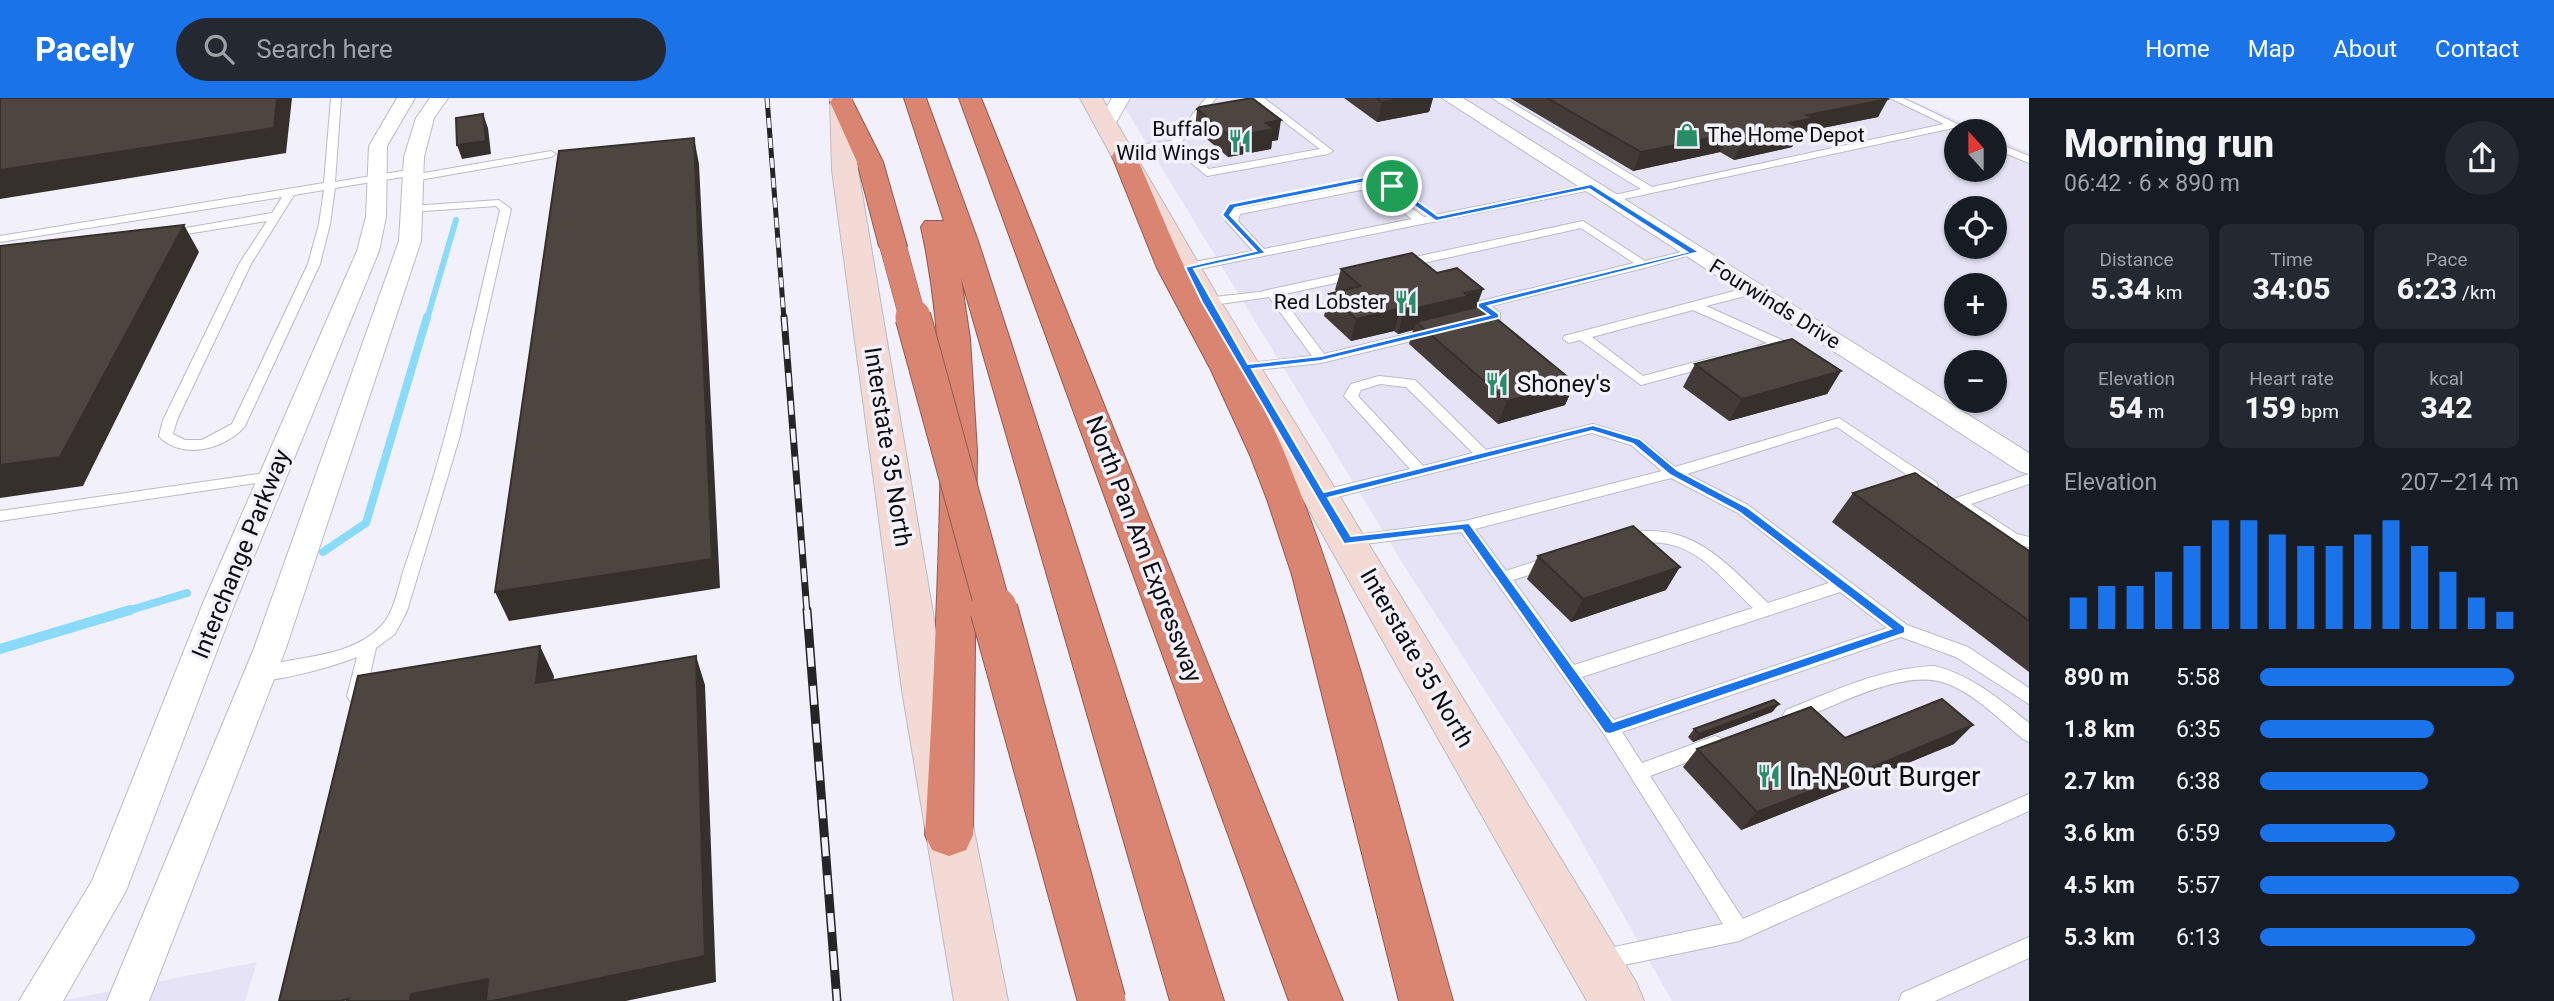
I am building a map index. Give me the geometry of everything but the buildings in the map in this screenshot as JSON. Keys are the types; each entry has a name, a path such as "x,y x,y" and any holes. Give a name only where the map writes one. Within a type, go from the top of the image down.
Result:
{"highway":[{"name":"North Pan Am Expressway","path":"971,98 1316,1001"},
{"path":"842,100 870,162 1102,1001"},
{"path":"918,108 927,198 948,282 956,334 960,410 956,684 949,835"},
{"path":"918,108 968,254 1197,1001"},
{"path":"1117,144 1171,268 1227,370 1268,455 1286,502 1315,587 1426,1001"}],"main road":[{"name":"Interstate 35 North","path":"1091,98 1189,267 1206,302 1606,981"},
{"name":"Interstate 35 North","path":"842,100 845,170 924,690 981,1001"}],"street":[{"name":"Interchange Parkway","path":"40,1001 107,891 219,603 368,251 376,217 378,146 406,98"},
{"name":"Interchange Parkway","path":"128,1001 260,674 410,241 414,157 425,118 439,98"},
{"path":"1117,144 1121,98"},
{"name":"Fourwinds Drive","path":"1451,98 2029,465"}],"lane":[{"path":"290,193 245,264 170,419 166,436 176,444 186,447 204,444 226,436 238,426 314,264 320,245 329,187 336,98"},
{"path":"1174,144 1211,98"},
{"path":"1117,144 1174,144 1207,173 1328,151 1258,98"},
{"path":"1497,98 1650,190"},
{"path":"1895,98 1944,121"},
{"path":"1189,267 1436,218 1600,193 1650,190 1944,127"},
{"path":"2007,150 2029,160"},
{"path":"0,239 376,178 414,175 551,154"},
{"path":"1262,253 1226,215 1232,206 1365,180 1387,183 1436,218"},
{"path":"1232,221 1236,212 1361,187 1378,189 1422,221"},
{"path":"260,674 309,664 369,643 390,628 424,536 478,334 506,209 499,203 410,209"},
{"path":"152,237 276,216"},
{"path":"1394,266 1583,224 1644,265"},
{"path":"1456,326 1496,316 1481,305 1694,252"},
{"path":"1206,302 1272,293 1367,272"},
{"path":"1729,358 1641,381 1576,338 1754,290"},
{"path":"1272,293 1321,359"},
{"path":"1695,306 1779,344 1754,351"},
{"path":"1246,367 1321,359 1442,330"},
{"path":"1421,472 1351,396 1356,387 1379,380 1410,383 1484,456"},
{"path":"1348,541 1465,526 1673,473 1839,422 2012,538 2029,542"},
{"path":"1321,496 1593,428 1636,442 1673,473 1743,509 1840,586 1901,630 1962,652 2029,697"},
{"path":"0,516 272,477"},
{"path":"1958,503 2029,479"},
{"path":"1465,526 1610,729 1738,931"},
{"path":"1605,545 1644,533 1675,537 1692,543 1766,611"},
{"path":"1501,578 1566,558"},
{"path":"1569,674 1840,586"},
{"path":"1610,729 1901,630"},
{"path":"353,709 369,643"},
{"path":"1769,724 1899,676 1925,672 1949,676 1975,690 2029,734"},
{"path":"1638,772 1730,739"},
{"path":"1606,981 1738,931 2029,802"},
{"path":"1910,1001 2025,946 2029,947"}],"shaded area":[{"path":"1119,98 1907,98 1954,119 1944,119 1944,182 2007,182 2007,143 2029,153 2029,1001 1672,1001 1571,823 1408,572"},
{"path":"257,962 245,1001 60,1001"}],"waterway":[{"path":"427,319 456,220"},
{"path":"323,552 366,523 427,317"},
{"path":"124,612 187,593"},
{"path":"0,649 130,610"}],"railway":[{"path":"767,98 784,319"},
{"path":"784,317 807,612"},
{"path":"807,610 837,1001"}],"place":[{"name":"The Home Depot","path":"1687,135"},
{"name":"Buffalo Wild Wings","path":"1240,141"},
{"name":"Red Lobster","path":"1406,302"},
{"name":"Shoney's","path":"1497,384"},
{"name":"In-N-Out Burger","path":"1769,776"}],"route":[{"path":"1392,186 1375,180 1365,180 1232,206 1226,215 1262,253 1189,267 1206,302 1246,367 1321,496 1348,541 1465,526 1610,729 1901,630 1840,586 1743,509 1673,473 1636,442 1593,428 1321,496 1283,432 1246,367 1321,359 1496,316 1481,305 1694,252 1591,187 1436,218 1392,186"}]}
